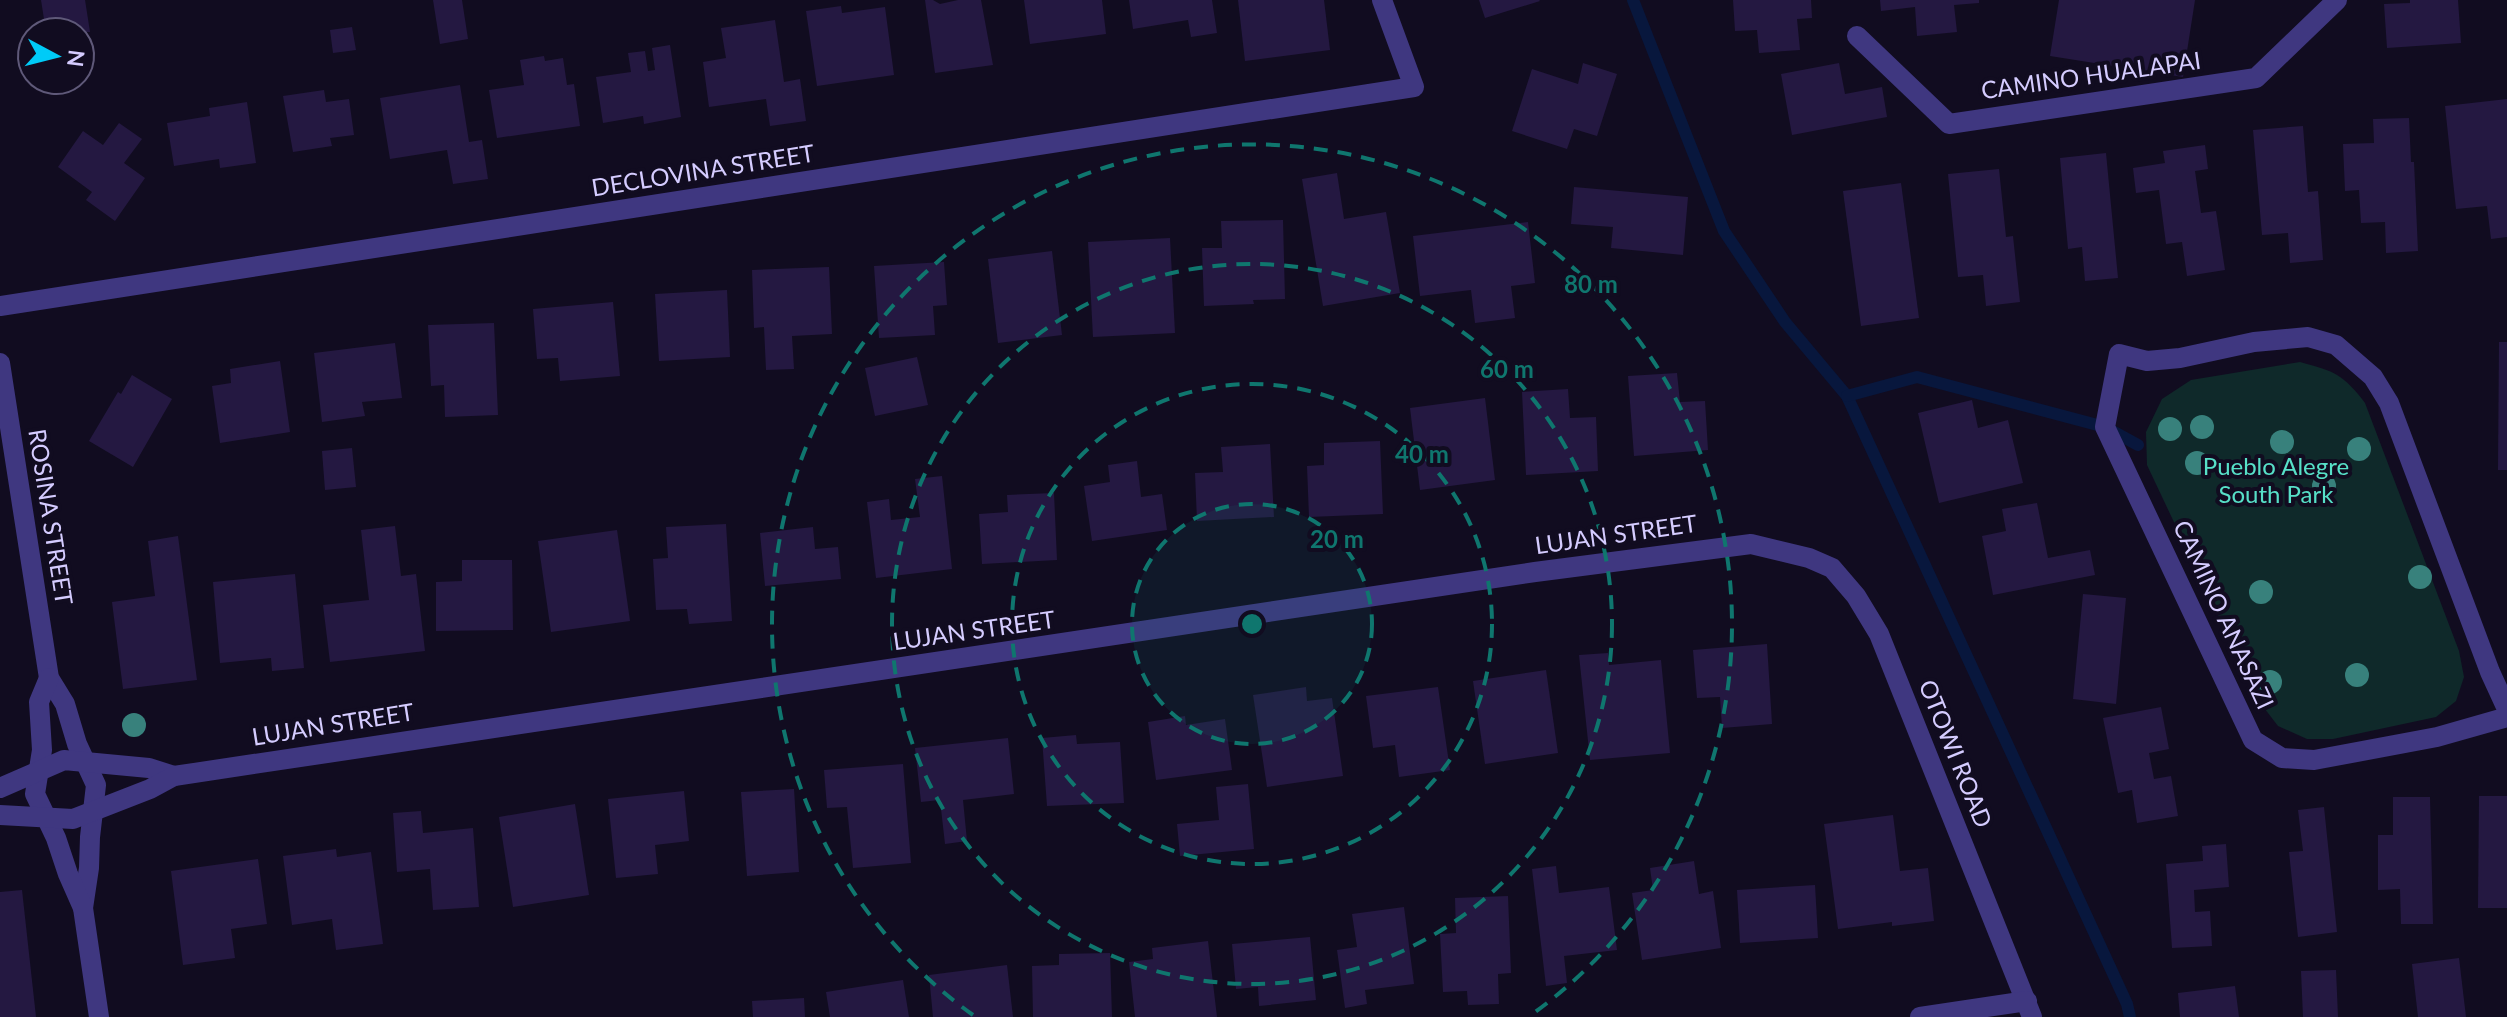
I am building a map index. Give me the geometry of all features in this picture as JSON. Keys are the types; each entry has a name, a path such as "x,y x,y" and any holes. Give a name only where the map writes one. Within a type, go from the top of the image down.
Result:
{"street":[{"name":"DECLOVINA STREET","path":"0,306 1414,87 1382,0"},
{"name":"CAMINO HUALAPAI","path":"1857,36 1949,124 2256,78 2337,0"},
{"name":"CAMINO ANASAZI","path":"2507,709 2484,658 2389,403 2373,377 2336,345 2308,337 2254,342 2180,358 2147,361 2119,354 2105,427 2253,740 2282,758 2314,760 2437,737 2507,717"},
{"name":"ROSINA STREET","path":"0,363 49,678 65,704 77,744 96,785 83,908"},
{"name":"LUJAN STREET","path":"0,815 73,819 150,789 174,776 1535,572 1751,544 1783,551"},
{"name":"OTOWI ROAD","path":"1783,551 1832,568 1856,596 1879,634 2030,1009"},
{"name":"ROSINA STREET","path":"49,678 39,702 42,750 35,794 83,908 99,1017"},
{"name":"LUJAN STREET","path":"0,788 64,760 149,768 174,776"},
{"path":"1920,1017 2030,1009"}],"green space":[{"name":"Pueblo Alegre South Park","path":"2300,362 2337,375 2365,403 2459,651 2464,677 2456,701 2436,717 2333,739 2307,739 2278,726 2258,700 2147,465 2146,432 2162,399 2191,380"}],"building":[{"path":"41,0 85,0 88,16 44,16"},
{"path":"433,0 462,0 468,39 440,44"},
{"path":"925,0 940,4 981,0 993,65 935,73"},
{"path":"1024,0 1102,0 1106,34 1030,44"},
{"path":"1129,0 1212,0 1217,33 1191,37 1188,20 1133,29"},
{"path":"1238,0 1324,0 1330,50 1245,61"},
{"path":"1479,0 1539,0 1540,1 1485,18"},
{"path":"1733,0 1811,0 1812,18 1797,19 1800,50 1759,53 1757,30 1735,31"},
{"path":"1880,0 1979,0 1979,3 1954,5 1957,32 1917,36 1915,7 1881,11"},
{"path":"2059,0 2195,0 2183,77 2050,56"},
{"path":"2410,0 2458,0 2461,43 2387,48 2384,4 2410,3"},
{"path":"841,6 842,13 885,7 894,75 817,86 806,11"},
{"path":"775,20 784,82 800,79 806,121 770,126 766,99 709,107 703,62 726,58 721,28"},
{"path":"352,27 356,50 333,53 330,30"},
{"path":"670,45 681,117 644,124 643,116 603,123 596,77 631,72 628,53 645,51 648,71 655,70 652,48"},
{"path":"544,56 545,61 563,58 567,85 574,84 580,126 497,138 489,90 524,85 520,60"},
{"path":"1583,63 1617,74 1597,136 1574,129 1567,149 1512,131 1532,69 1578,84"},
{"path":"1839,63 1845,94 1882,87 1887,117 1792,135 1781,74"},
{"path":"460,85 469,142 482,140 488,179 453,184 447,150 390,159 380,98"},
{"path":"324,90 326,102 349,99 354,135 330,138 332,146 293,152 283,96"},
{"path":"2507,99 2507,237 2491,239 2487,206 2456,209 2445,106"},
{"path":"247,102 256,163 220,168 219,159 174,166 167,123 210,116 209,108"},
{"path":"2409,118 2418,251 2386,253 2385,222 2361,223 2359,190 2345,191 2343,144 2374,143 2373,119"},
{"path":"119,123 142,139 124,163 145,178 115,221 86,200 92,192 58,167 83,131 103,145"},
{"path":"2303,126 2308,192 2318,191 2323,260 2290,263 2288,233 2262,235 2253,130"},
{"path":"2205,145 2208,169 2195,171 2201,213 2216,211 2225,270 2187,276 2182,242 2166,244 2159,190 2136,193 2133,168 2165,163 2163,151"},
{"path":"2106,153 2118,278 2085,281 2082,247 2068,249 2060,158"},
{"path":"1999,169 2006,237 2013,236 2020,302 1986,306 1983,275 1958,277 1948,174"},
{"path":"1337,173 1344,219 1386,212 1400,293 1323,306 1302,179"},
{"path":"1901,183 1919,318 1861,326 1843,191"},
{"path":"1574,187 1688,197 1683,255 1611,248 1613,227 1571,224"},
{"path":"1283,220 1285,299 1204,306 1202,248 1222,248 1221,221"},
{"path":"1528,222 1535,283 1511,286 1515,318 1475,323 1471,290 1420,296 1413,236"},
{"path":"1170,238 1175,333 1093,337 1088,242"},
{"path":"1052,251 1062,335 998,343 988,259"},
{"path":"944,262 947,305 933,306 935,335 879,338 874,266"},
{"path":"829,267 832,334 792,336 794,369 766,370 764,327 754,328 752,270"},
{"path":"727,290 730,357 659,361 655,294"},
{"path":"613,302 620,376 560,381 558,358 537,359 533,309"},
{"path":"494,323 498,415 445,417 444,385 431,386 428,325"},
{"path":"2499,342 2507,342 2507,470 2498,470"},
{"path":"395,343 402,398 362,402 365,416 322,422 314,353"},
{"path":"917,357 928,405 875,416 865,368"},
{"path":"280,361 290,432 220,443 212,386 231,383 230,369"},
{"path":"1677,373 1680,402 1705,401 1708,450 1634,456 1628,376"},
{"path":"132,375 172,399 133,467 89,441 118,392 121,394"},
{"path":"1568,389 1570,418 1596,417 1598,471 1526,475 1522,392"},
{"path":"1485,398 1495,480 1420,490 1410,408"},
{"path":"1972,400 1978,428 2008,420 2023,483 1939,503 1918,413"},
{"path":"1380,441 1383,514 1309,517 1307,466 1324,465 1324,443"},
{"path":"1270,444 1274,517 1197,521 1195,473 1223,472 1221,447"},
{"path":"352,448 356,487 325,490 322,451"},
{"path":"1137,461 1141,497 1162,494 1167,530 1092,541 1084,486 1110,482 1108,465"},
{"path":"942,476 952,569 876,578 867,502 889,499 891,520 920,517 915,479"},
{"path":"1054,493 1057,560 982,564 979,514 1008,512 1007,495"},
{"path":"2037,503 2048,558 2090,550 2095,575 1993,595 1982,536 2006,531 2002,509"},
{"path":"726,524 732,621 689,624 687,609 656,610 653,559 668,558 666,527"},
{"path":"395,526 401,576 416,574 425,651 330,662 323,605 369,600 361,530"},
{"path":"813,527 815,549 838,547 841,579 765,586 760,533"},
{"path":"617,530 630,621 551,632 538,541"},
{"path":"178,536 197,680 123,689 112,602 155,596 148,541"},
{"path":"462,560 512,560 513,630 436,631 436,582 462,581"},
{"path":"295,574 304,668 272,671 271,658 220,663 213,582"},
{"path":"2083,594 2126,598 2116,704 2073,699"},
{"path":"1767,644 1772,724 1722,728 1720,697 1697,698 1693,650"},
{"path":"1608,653 1609,665 1661,660 1670,753 1590,760 1579,655"},
{"path":"1546,670 1558,753 1485,764 1473,681"},
{"path":"1306,687 1307,701 1332,698 1343,776 1267,787 1253,695"},
{"path":"1438,687 1450,770 1399,777 1395,745 1373,748 1366,696"},
{"path":"2161,707 2169,749 2149,753 2154,779 2171,776 2178,816 2137,823 2132,790 2118,793 2103,718"},
{"path":"1185,716 1186,725 1225,719 1232,770 1156,780 1148,722"},
{"path":"1076,735 1077,744 1120,742 1124,803 1047,806 1042,738"},
{"path":"1008,738 1014,794 963,800 967,841 945,844 940,800 921,802 915,748"},
{"path":"903,764 911,863 853,868 847,807 827,808 824,770"},
{"path":"1248,784 1254,849 1180,856 1177,824 1219,820 1216,787"},
{"path":"794,789 799,872 747,876 741,792"},
{"path":"684,791 689,841 655,845 658,874 616,878 608,799"},
{"path":"2479,796 2507,796 2507,908 2478,908"},
{"path":"2393,797 2430,797 2433,924 2401,924 2400,889 2378,890 2378,835 2393,835"},
{"path":"575,804 589,895 513,907 499,817"},
{"path":"2324,807 2337,932 2298,937 2289,852 2303,851 2298,810"},
{"path":"421,811 423,833 473,828 479,907 433,910 430,869 397,872 393,813"},
{"path":"1893,815 1900,871 1928,868 1934,921 1892,926 1892,922 1838,929 1824,824"},
{"path":"2226,844 2229,887 2194,890 2195,912 2210,911 2212,946 2172,948 2166,864 2203,861 2202,846"},
{"path":"336,849 337,857 371,852 383,944 336,950 332,919 292,925 283,856"},
{"path":"258,859 267,924 231,929 235,958 183,965 171,871"},
{"path":"1694,861 1699,894 1713,891 1721,948 1642,960 1632,893 1653,890 1650,868"},
{"path":"1556,866 1559,893 1609,887 1617,950 1564,956 1567,983 1546,986 1532,869"},
{"path":"1815,885 1818,938 1740,943 1737,890"},
{"path":"22,890 36,1017 0,1017 0,892"},
{"path":"1508,896 1511,973 1498,974 1499,1004 1468,1005 1467,991 1443,992 1440,934 1456,933 1455,898"},
{"path":"1404,907 1414,984 1365,990 1367,1004 1345,1008 1337,950 1357,947 1352,914"},
{"path":"1310,937 1316,1000 1259,1006 1258,987 1236,989 1232,944"},
{"path":"1208,941 1217,1017 1135,1017 1129,962 1153,959 1152,948"},
{"path":"1110,953 1112,1017 1033,1017 1032,966 1059,965 1059,954"},
{"path":"2459,958 2466,1017 2418,1017 2412,964"},
{"path":"1007,965 1013,1017 933,1017 929,975"},
{"path":"2336,970 2338,1017 2303,1017 2301,971"},
{"path":"903,980 909,1017 830,1017 826,992"},
{"path":"2235,986 2239,1017 2180,1017 2178,993"},
{"path":"804,998 805,1017 753,1017 752,1001"}],"waterway":[{"path":"1633,0 1724,231 1785,322 1847,396 2127,1004 2130,1017"},
{"path":"1847,396 1917,377 2105,427 2138,445"}]}
